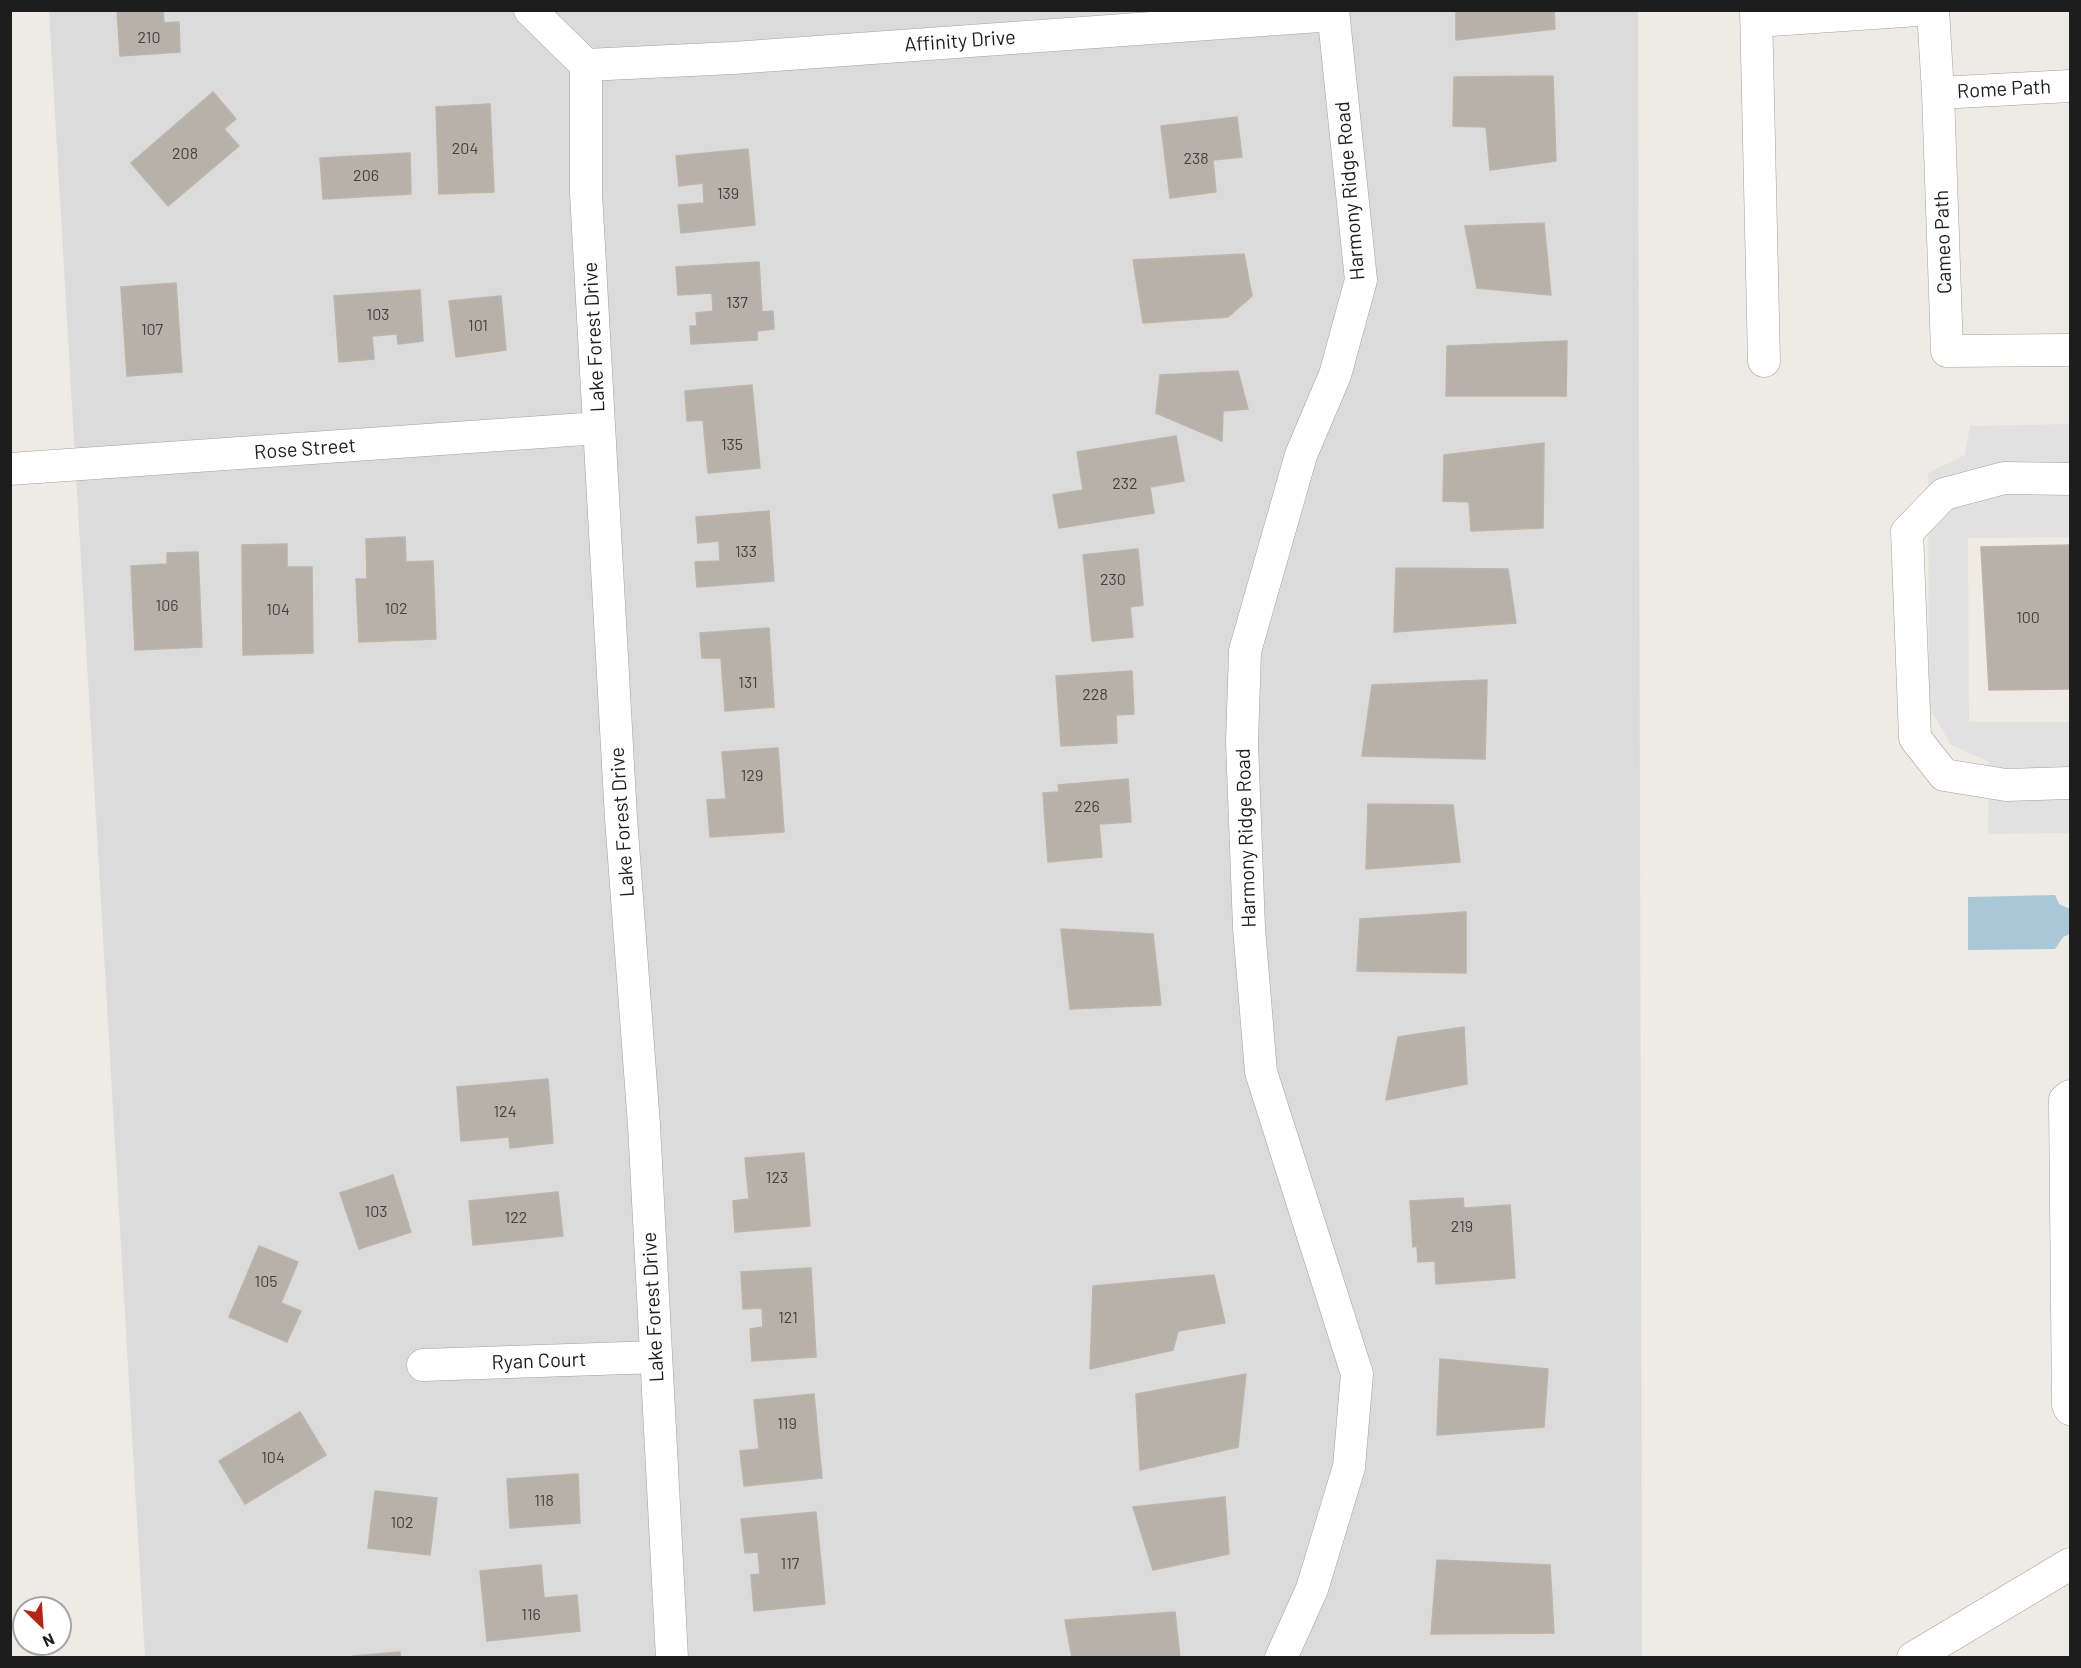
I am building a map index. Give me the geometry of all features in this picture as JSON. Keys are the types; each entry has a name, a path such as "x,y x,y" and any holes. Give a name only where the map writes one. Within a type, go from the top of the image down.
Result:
{"street":[{"path":"530,10 586,65"},
{"path":"1764,360 1757,16 1918,10"},
{"name":"Cameo Path","path":"1933,10 1947,351 2070,350"},
{"name":"Affinity Drive","path":"586,65 733,58 1333,13"},
{"name":"Harmony Ridge Road","path":"1281,1658 1312,1589 1349,1467 1357,1374 1261,1072 1249,928 1242,742 1245,651 1301,455 1335,375 1361,280 1333,13"},
{"name":"Lake Forest Drive","path":"586,65 586,194 621,818 644,1125 672,1658"},
{"name":"Rome Path","path":"1938,93 2070,86"},
{"name":"Rose Street","path":"10,469 599,428"},
{"path":"2070,479 2004,478 1944,494 1907,532 1915,738 1944,775 2006,785 2070,783"},
{"path":"2070,1096 2065,1100 2068,1405 2070,1409"},
{"name":"Ryan Court","path":"423,1365 656,1357"},
{"path":"1913,1658 2070,1564"}],"shaded area":[{"path":"49,11 1638,11 1642,1657 145,1657"},
{"path":"2070,424 2070,537 1968,538 1969,722 2070,722 2070,833 1988,834 1989,762 1951,745 1929,707 1928,473 1965,455 1970,426"}],"water":[{"path":"2055,895 2059,904 2070,909 2070,934 2063,937 2055,949 1968,950 1968,897"}],"building":[{"path":"117,10 163,10 164,23 179,22 180,52 120,56"},
{"path":"1456,10 1554,10 1555,29 1456,40"},
{"path":"1553,76 1556,161 1490,170 1486,127 1453,126 1454,77"},
{"path":"213,92 236,119 224,129 239,146 168,206 131,163"},
{"path":"490,104 494,192 439,194 436,107"},
{"path":"1237,117 1242,157 1213,160 1216,192 1170,198 1161,126"},
{"path":"748,149 755,225 681,233 678,205 704,203 703,183 679,186 676,156"},
{"path":"410,153 411,194 323,199 320,158"},
{"path":"1544,223 1551,295 1477,288 1465,226"},
{"path":"1244,254 1252,296 1228,317 1143,323 1133,260"},
{"path":"759,262 762,312 773,311 774,329 757,331 757,340 691,344 690,326 697,326 696,313 713,311 712,293 678,295 676,267"},
{"path":"176,283 182,372 127,376 121,287"},
{"path":"420,290 423,341 398,344 397,334 372,336 374,359 339,362 334,296"},
{"path":"501,296 506,350 456,357 449,301"},
{"path":"1567,341 1566,396 1446,396 1447,346"},
{"path":"1238,371 1248,409 1223,411 1222,441 1156,413 1160,375"},
{"path":"752,385 760,468 708,473 703,420 687,421 685,391"},
{"path":"1176,436 1184,481 1150,487 1154,513 1059,528 1053,495 1083,490 1077,452"},
{"path":"1544,443 1543,528 1471,531 1469,502 1443,501 1444,455"},
{"path":"769,511 774,581 697,587 695,562 720,561 719,541 698,543 696,517"},
{"path":"405,537 406,562 433,561 436,639 359,642 356,579 367,579 366,539"},
{"path":"287,544 287,567 312,567 313,653 243,655 242,545"},
{"path":"2070,545 2070,689 1989,690 1981,547"},
{"path":"1138,549 1143,605 1130,607 1133,637 1092,641 1083,555"},
{"path":"198,552 202,647 135,650 131,566 167,564 167,553"},
{"path":"1396,568 1508,569 1516,623 1394,632"},
{"path":"769,628 774,707 725,711 721,658 702,658 700,633"},
{"path":"1132,671 1134,714 1116,715 1117,743 1061,746 1056,676"},
{"path":"1487,680 1485,759 1362,756 1372,685"},
{"path":"778,748 784,832 710,837 707,800 726,799 722,752"},
{"path":"1128,779 1131,822 1099,824 1102,857 1048,862 1043,793 1059,792 1058,785"},
{"path":"1368,804 1453,805 1460,862 1366,869"},
{"path":"1466,912 1466,973 1357,971 1360,919"},
{"path":"1061,929 1153,934 1161,1005 1070,1009"},
{"path":"1464,1027 1467,1084 1386,1100 1398,1037"},
{"path":"548,1079 553,1143 510,1148 509,1137 461,1141 457,1087"},
{"path":"804,1153 810,1226 735,1232 733,1201 749,1199 745,1158"},
{"path":"393,1175 411,1232 359,1249 340,1193"},
{"path":"558,1192 563,1236 473,1245 469,1201"},
{"path":"1463,1198 1464,1208 1510,1205 1515,1278 1436,1284 1435,1261 1418,1262 1417,1246 1413,1247 1410,1201"},
{"path":"259,1246 298,1262 281,1303 301,1311 287,1342 229,1317"},
{"path":"811,1268 816,1357 752,1361 750,1329 763,1327 762,1308 743,1309 741,1272"},
{"path":"1214,1275 1225,1323 1178,1331 1173,1350 1090,1369 1093,1286"},
{"path":"1440,1359 1548,1369 1544,1427 1437,1435"},
{"path":"1246,1374 1238,1447 1140,1470 1136,1394"},
{"path":"814,1394 822,1478 744,1486 740,1451 759,1449 754,1400"},
{"path":"300,1412 326,1455 245,1504 219,1461"},
{"path":"578,1474 580,1523 510,1528 507,1479"},
{"path":"375,1491 437,1498 430,1555 368,1548"},
{"path":"1225,1497 1229,1554 1153,1570 1133,1507"},
{"path":"816,1512 825,1604 754,1611 751,1575 760,1574 758,1552 745,1553 741,1519"},
{"path":"1437,1560 1550,1565 1554,1633 1431,1634"},
{"path":"541,1565 544,1598 577,1595 580,1631 487,1641 480,1571"},
{"path":"1175,1612 1180,1658 1072,1658 1065,1620"},
{"path":"400,1652 400,1658 353,1658 353,1656"}]}
